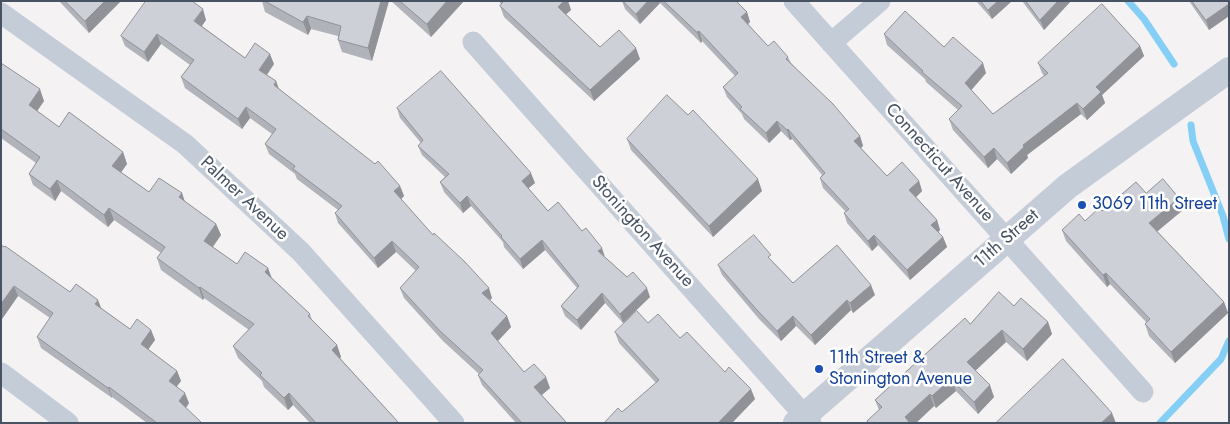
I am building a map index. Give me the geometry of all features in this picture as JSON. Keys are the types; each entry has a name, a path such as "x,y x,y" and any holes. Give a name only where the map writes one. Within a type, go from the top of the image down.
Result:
{"street":[{"name":"Connecticut Avenue","path":"794,1 1143,392"},
{"path":"830,43 880,1"},
{"name":"Palmer Avenue","path":"1,13 185,144 301,252 454,423"},
{"name":"Stonington Avenue","path":"473,42 804,421"},
{"name":"11th Street","path":"804,421 1006,239 1068,186 1229,70"},
{"path":"1,373 68,423"}],"building":[{"path":"65,1 105,1 85,21"},
{"path":"146,1 192,1 203,9 194,21 245,58 255,43 270,54 259,70 276,81 274,85 375,164 378,161 400,186 394,191 433,235 434,233 465,262 489,288 482,293 507,316 491,333 524,372 534,364 546,377 534,387 567,423 522,423 478,375 483,370 440,331 400,288 419,267 392,241 374,258 335,213 342,206 293,169 295,166 265,144 276,129 246,107 238,119 181,77 194,60 157,34 144,52 121,36"},
{"path":"265,1 381,1 368,48 338,40 341,26 307,16 303,22"},
{"path":"400,1 447,1 427,24"},
{"path":"504,1 564,1 558,7 600,47 619,30 636,48 590,90 500,6"},
{"path":"623,1 648,1 636,14"},
{"path":"664,1 736,1 747,12 741,17 768,46 774,41 788,57 786,59 833,104 860,136 854,141 887,176 902,162 919,181 909,190 937,220 931,225 943,237 907,270 874,235 868,241 844,213 849,209 820,178 825,173 788,129 777,121 766,133 740,109 742,107 723,87 738,73 699,31 697,32"},
{"path":"981,1 998,1 988,10"},
{"path":"1026,1 1058,1 1040,20"},
{"path":"1192,1 1229,1 1229,4 1206,20"},
{"path":"1102,4 1140,46 1096,87 1101,92 1083,109 1077,103 1023,145 1024,147 1007,163 994,148 984,157 949,119 962,106 922,72 884,34 905,11 944,47 953,37 983,63 965,83 993,114 1048,73 1038,63"},
{"path":"1,63 40,89 29,105 59,127 69,112 123,152 112,166 149,192 159,178 182,193 179,197 216,224 204,241 237,264 245,252 268,268 265,272 310,314 308,316 337,345 332,350 399,423 316,423 289,393 284,398 260,375 262,373 233,346 254,324 157,258 165,247 109,208 104,215 57,180 50,189 29,174 40,157 1,129"},
{"path":"441,71 531,173 522,181 548,211 558,202 582,231 586,228 602,248 598,251 627,277 633,272 647,288 620,314 602,293 577,320 561,306 579,286 542,240 520,259 467,196 460,203 440,182 449,174 418,146 423,140 397,108"},
{"path":"667,95 688,115 693,110 758,179 709,226 627,139"},
{"path":"1163,179 1179,198 1149,223 1224,302 1171,352 1145,324 1150,319 1106,273 1103,275 1062,230 1079,214 1085,221 1099,208 1102,211 1136,182 1146,193"},
{"path":"754,235 771,255 768,257 793,283 837,245 871,285 850,303 847,300 811,335 793,316 777,331 718,265"},
{"path":"1,245 70,292 76,284 98,300 95,304 130,329 137,319 151,330 141,344 177,371 169,381 185,393 179,401 202,423 157,423 37,337 53,313 14,286 1,304"},
{"path":"999,292 1014,306 1021,298 1048,322 1023,349 1002,330 967,362 990,385 974,402 951,379 932,396 930,394 905,417 910,423 868,423 867,421 882,407 875,400 965,318 970,324"},
{"path":"637,311 648,323 658,314 680,338 687,332 725,372 729,367 751,389 718,423 604,423 618,408 622,412 659,380 615,332"},
{"path":"1063,359 1112,413 1101,423 996,423"}],"waterway":[{"path":"1128,1 1144,19 1174,64"},
{"path":"1191,125 1193,141 1223,216 1229,239"},
{"path":"1160,423 1221,359 1229,341"}],"place":[{"name":"3069 11th Street","path":"1082,205"},
{"name":"11th Street & Stonington Avenue","path":"819,369"}]}
